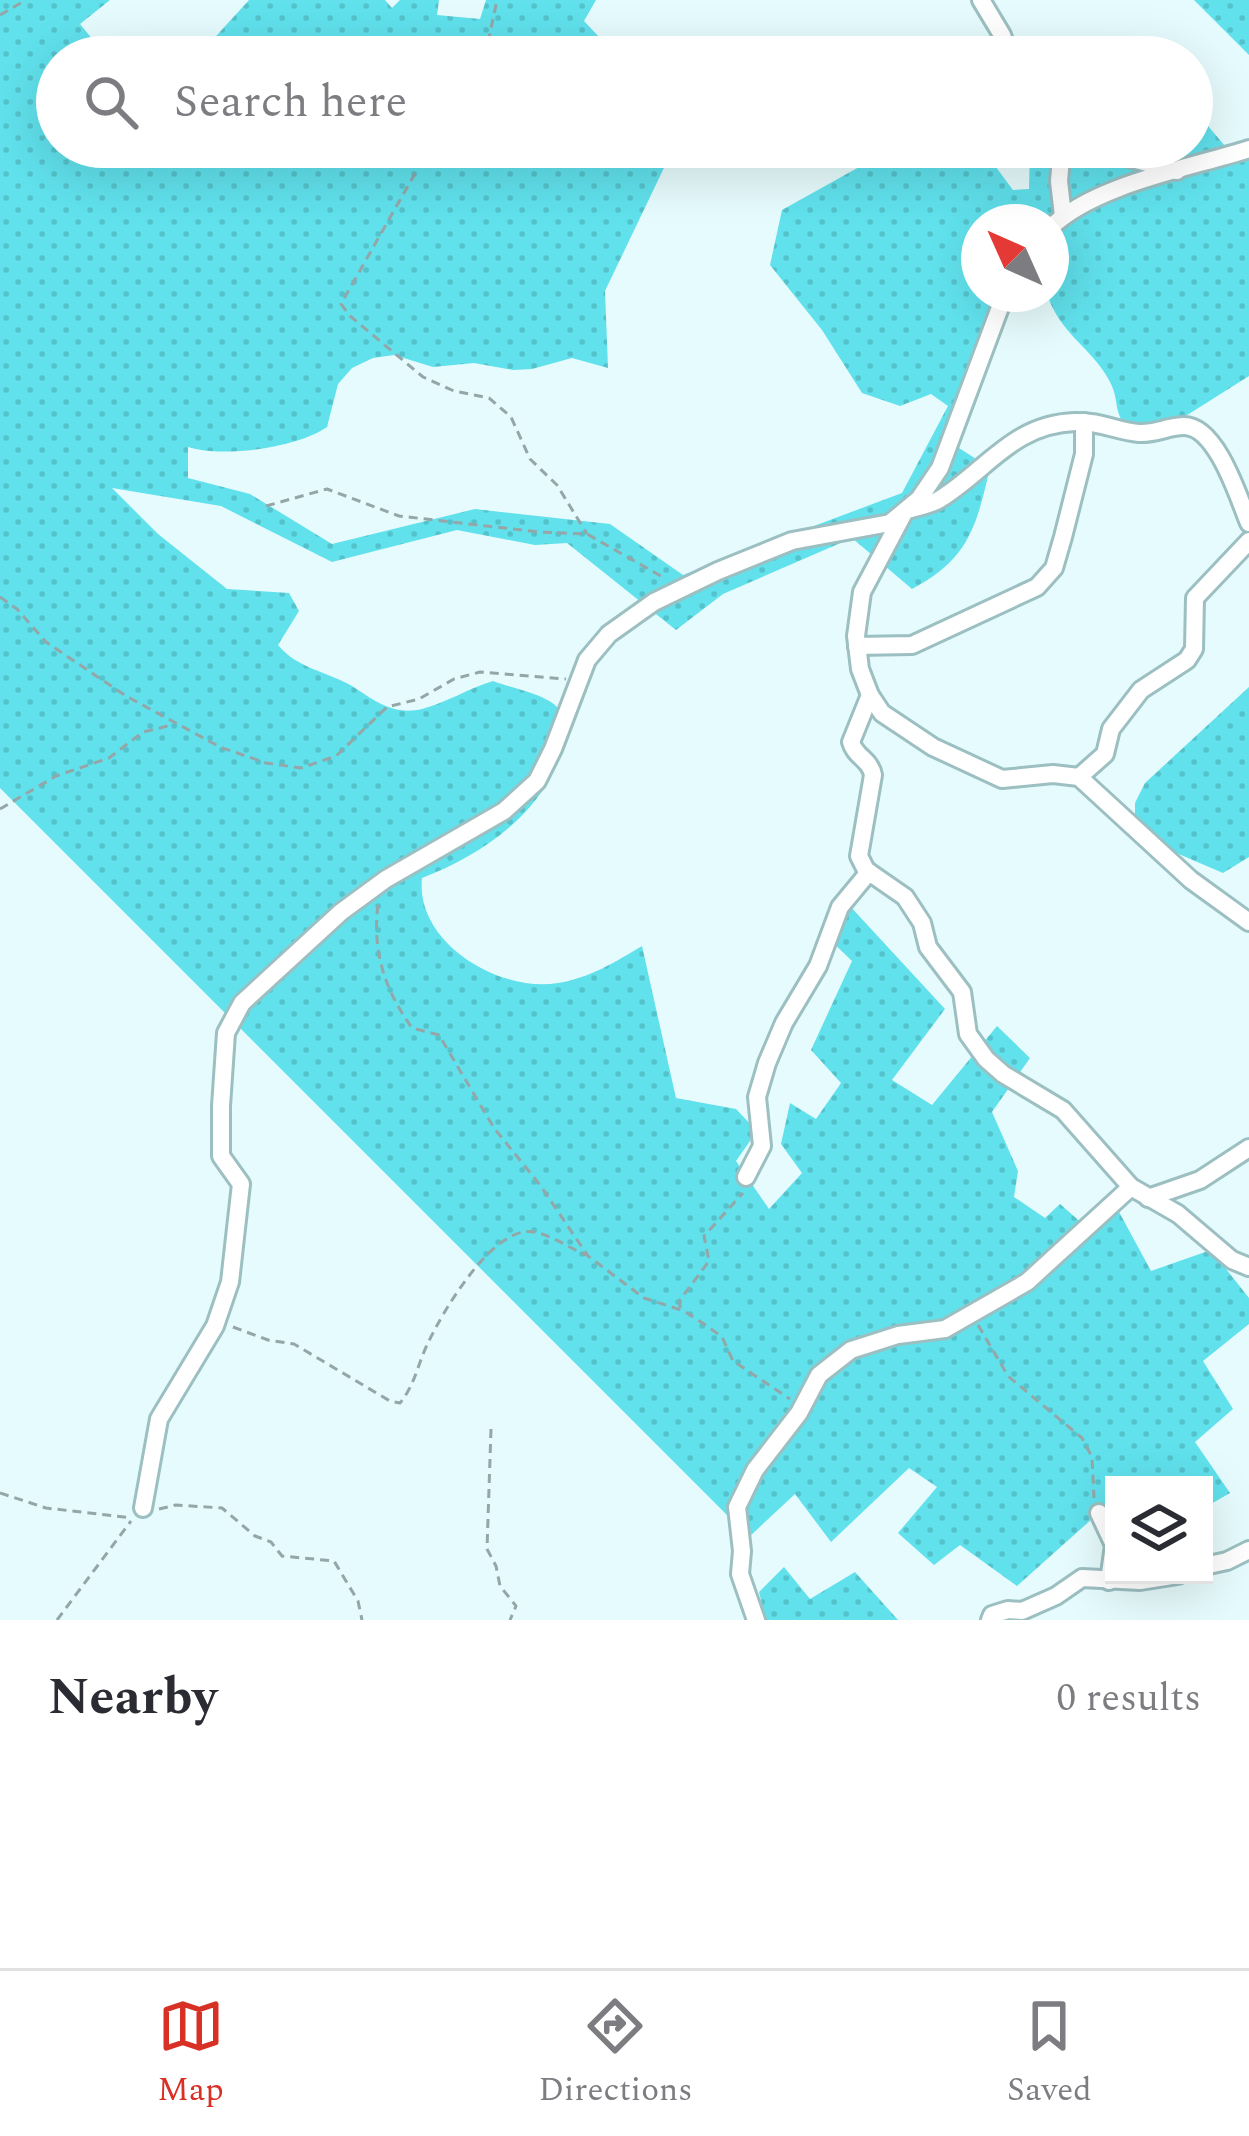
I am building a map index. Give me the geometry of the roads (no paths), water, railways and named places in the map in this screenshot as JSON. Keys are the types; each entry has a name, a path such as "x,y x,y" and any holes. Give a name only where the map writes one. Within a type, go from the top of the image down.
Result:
{"street":[{"path":"982,0 1002,36"},
{"path":"1213,160 1249,149"},
{"path":"1058,204 1061,168"},
{"path":"1166,168 1177,171"},
{"path":"1069,215 1119,189 1187,168"},
{"path":"138,1513 160,1419 215,1326 230,1282 241,1184 221,1156 226,1033 242,1003 340,912 504,811 537,781 587,660 609,634 654,602 792,541 890,524 919,500 940,468 999,312"},
{"path":"857,646 912,645 1037,587 1054,568 1063,537 1084,454 1084,422"},
{"path":"1249,523 1225,463 1192,427 1182,425 1157,434 1084,422 1037,428 973,470 939,500 905,511 862,592 857,646 869,695 882,713 974,770 1002,779 1053,774 1078,777 1191,880 1249,922"},
{"path":"1078,777 1105,754 1111,729 1141,690 1187,660 1194,649 1195,598 1249,541"},
{"path":"869,695 851,742 871,764 873,775 859,856 869,872 905,897 922,923 928,947 962,992 968,1034 1003,1074 1063,1110 1131,1187 1178,1214 1232,1260 1249,1267"},
{"path":"746,1177 762,1146 757,1097 767,1063 818,966 840,907 869,872"},
{"path":"1148,1198 1200,1180 1249,1148"},
{"path":"755,1620 740,1574 737,1507 819,1375 851,1350 898,1335 945,1328 1027,1282 1131,1187"},
{"path":"1099,1513 1105,1526"},
{"path":"1213,1564 1249,1550"},
{"path":"990,1620 1008,1610 1022,1611 1039,1604 1082,1578 1105,1581"}]}
